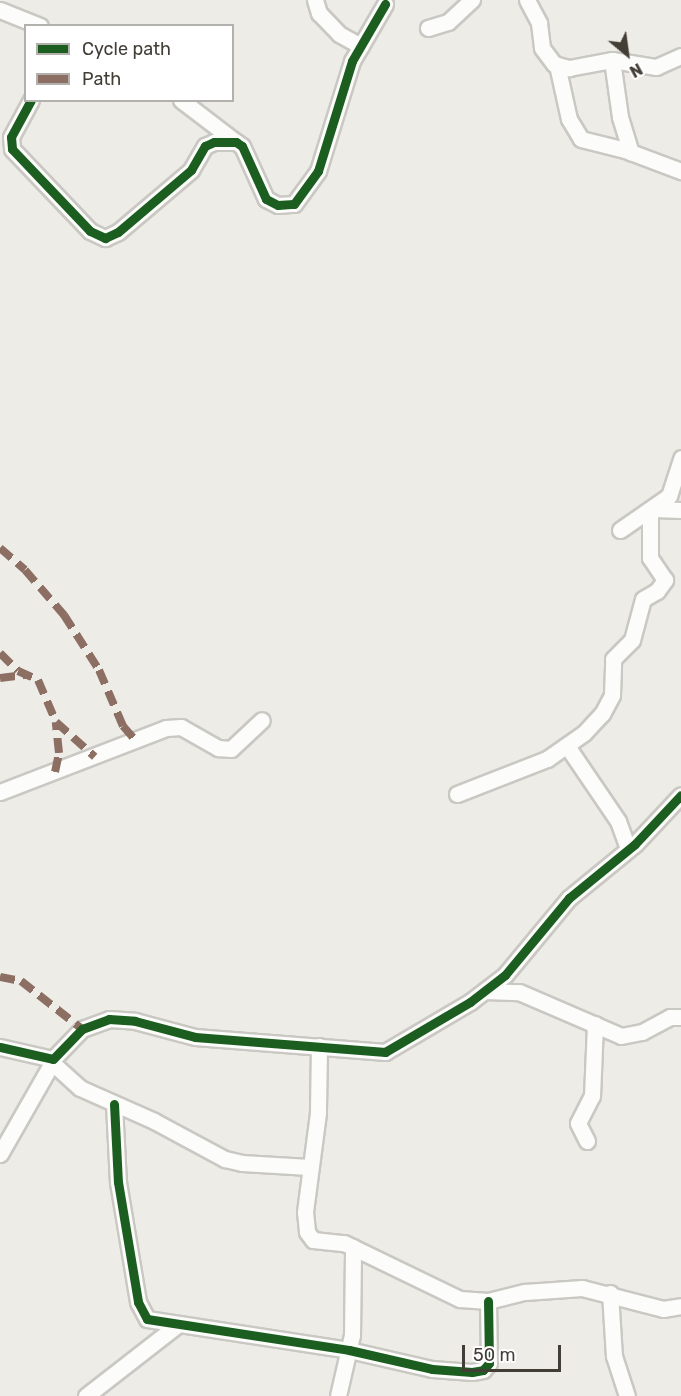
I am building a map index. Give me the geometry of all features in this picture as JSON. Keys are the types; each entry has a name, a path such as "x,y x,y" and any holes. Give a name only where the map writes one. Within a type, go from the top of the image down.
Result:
{"street":[{"path":"315,0 319,13 339,34 362,46"},
{"path":"428,28 448,22 472,0"},
{"path":"527,0 539,22 542,48 557,65 569,119 581,139 631,152 681,171"},
{"path":"184,102 236,142 251,162 266,199 278,205 298,201 318,171 341,89 385,4"},
{"path":"0,10 35,24"},
{"path":"557,65 568,68 612,60 656,67 681,56"},
{"path":"612,60 620,117 631,152"},
{"path":"30,102 11,137 12,149 90,231 105,238 114,236 190,170 208,144 236,142"},
{"path":"620,530 652,510 677,490 681,458"},
{"path":"652,510 681,510"},
{"path":"457,794 538,763 567,746 608,704 613,659 632,640 643,599 663,585 664,575 650,558 652,510"},
{"path":"0,792 173,726 218,748 231,749 262,720"},
{"path":"567,746 624,831 628,848"},
{"path":"0,1154 50,1061 82,1029 109,1019 135,1021 195,1037 385,1052 486,991 505,975 569,898 628,848 681,795"},
{"path":"486,991 519,992 629,1036 670,1017 681,1017"},
{"path":"587,1141 578,1123 594,1089 595,1024"},
{"path":"70,1080 71,1042"},
{"path":"319,1046 318,1113 304,1212 307,1232 314,1240 352,1247 460,1299 488,1301 525,1292 582,1288 610,1293 663,1309 681,1306"},
{"path":"0,1047 50,1061 70,1080 234,1162 309,1167"},
{"path":"114,1104 118,1182 138,1302 147,1319 176,1326 349,1350 432,1369 483,1370 489,1363 488,1301"},
{"path":"338,1396 349,1350 352,1247"},
{"path":"610,1293 614,1356 627,1396"},
{"path":"86,1396 176,1326"}],"marked path":[{"path":"0,548 25,570 64,615 99,670 123,726 136,741"},
{"path":"0,653 18,671 38,680 56,722 95,757"},
{"path":"0,678 26,675"},
{"path":"55,772 59,753 56,722"},
{"path":"0,977 21,981 82,1029"}],"cycle path":[{"path":"30,102 11,137 12,149 90,231 105,238 118,232 191,170 205,146 214,142 236,142 242,146 266,199 278,205 294,204 318,171 352,61 385,4"},
{"path":"0,1047 53,1059 82,1029 109,1019 135,1021 195,1037 385,1052 470,1002 505,975 569,898 635,844 681,795"},
{"path":"114,1104 118,1182 138,1302 147,1319 349,1350 432,1369 472,1372 483,1370 489,1363 488,1301"}]}
